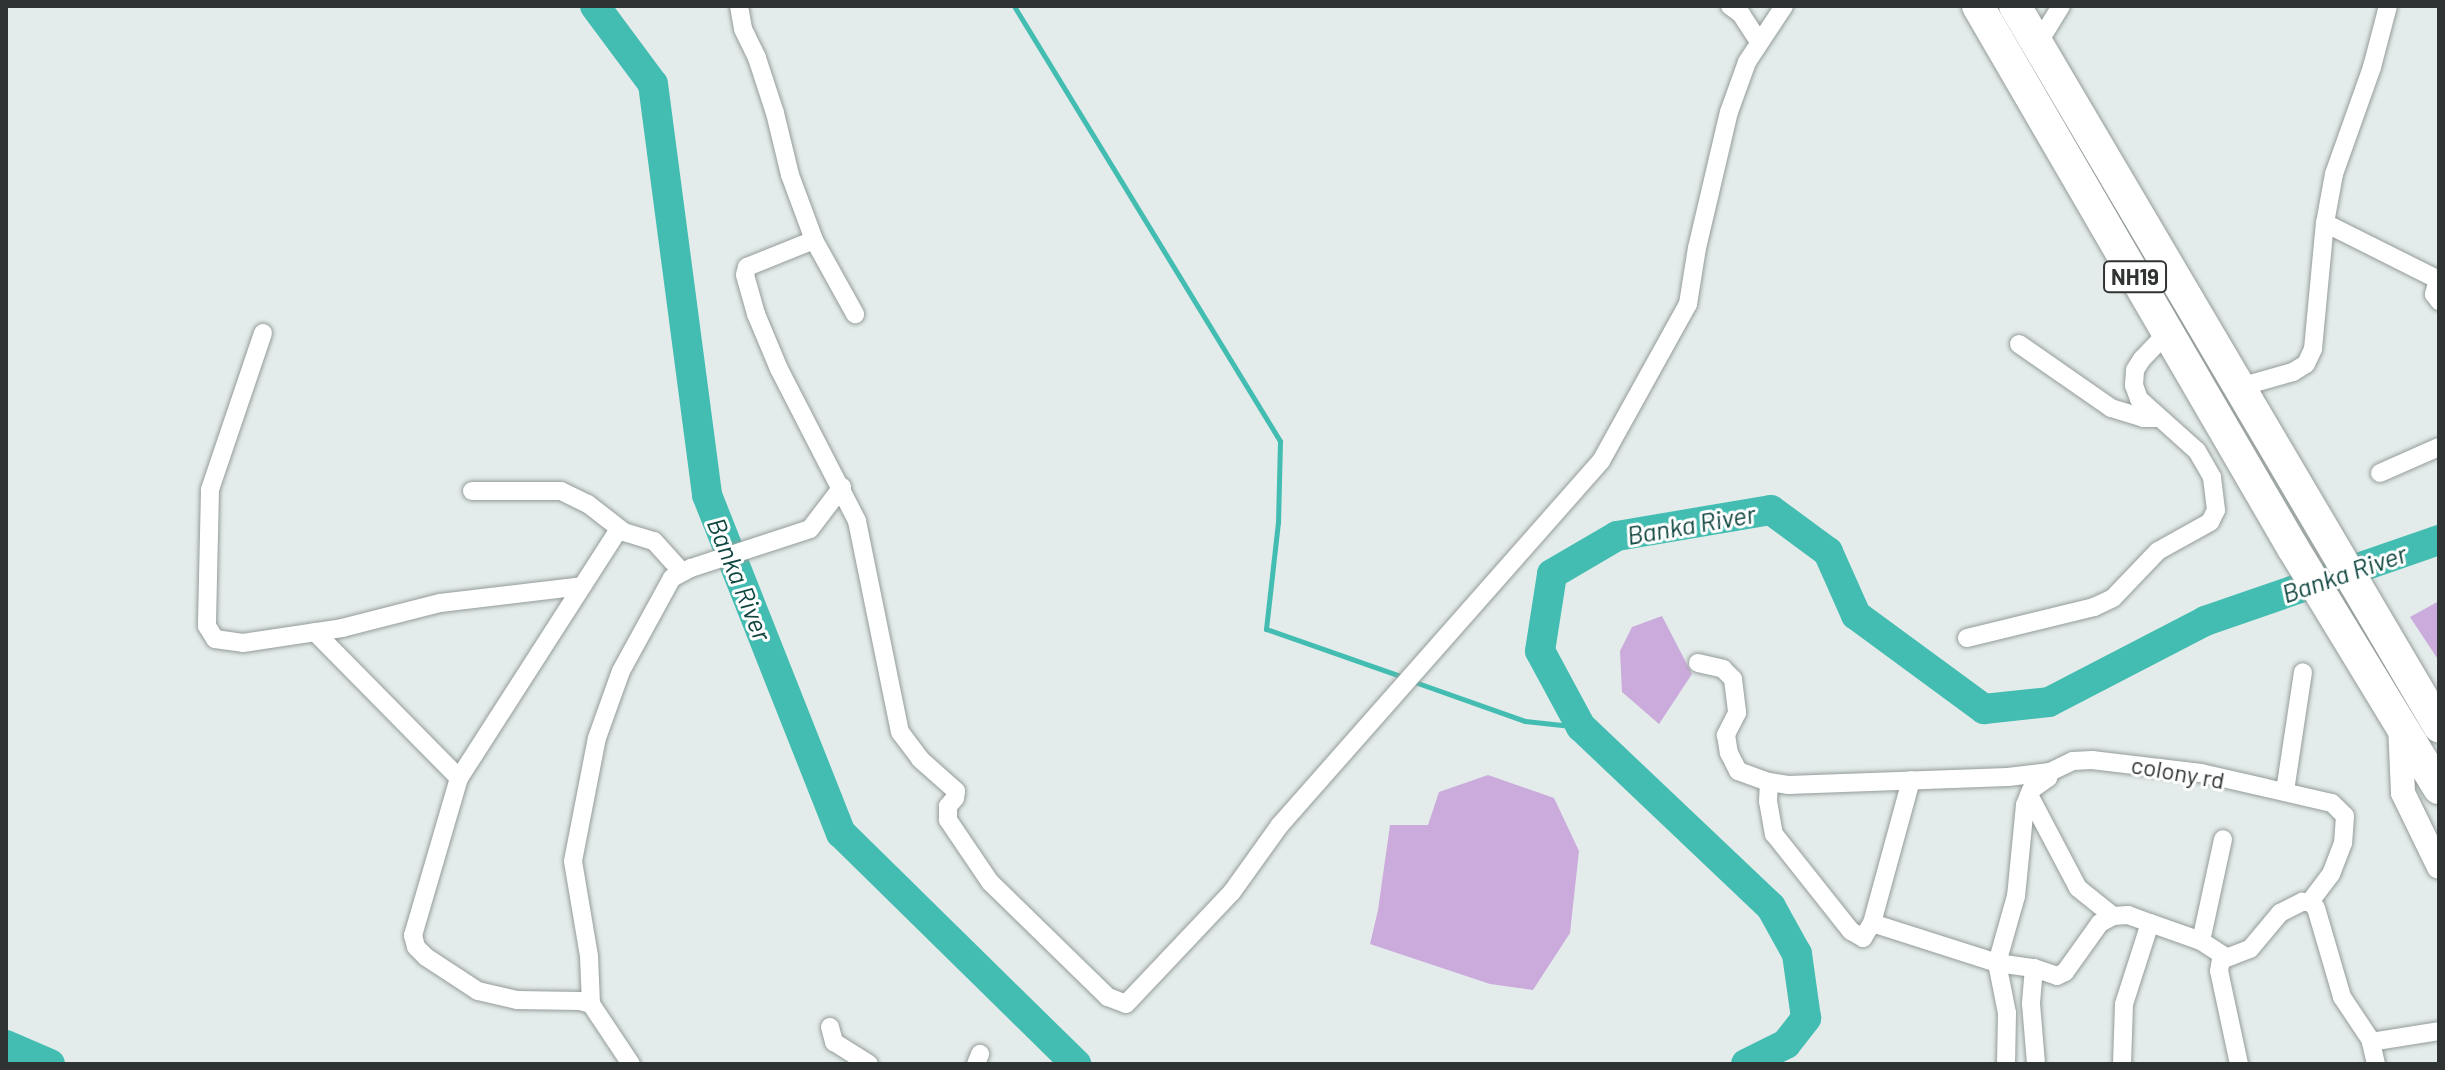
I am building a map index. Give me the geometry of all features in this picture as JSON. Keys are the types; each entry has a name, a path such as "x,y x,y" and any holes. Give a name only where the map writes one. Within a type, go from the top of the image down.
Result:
{"highway":[{"name":"NH19","path":"1978,6 2293,548 2439,788"},
{"name":"NH19","path":"2015,6 2439,726"}],"street":[{"path":"739,6 743,29 757,58 790,175 814,240 855,314"},
{"path":"1730,6 1741,14 1759,42"},
{"path":"814,240 747,267 745,275 756,314 779,369 842,487 864,546 888,684 900,732 920,759 956,791 948,806 948,820 990,882 1052,945 1117,1003 1126,1004 1232,892 1280,825 1573,496 1613,443 1688,304 1697,248 1729,112 1747,62 1784,6"},
{"path":"2037,45 2061,6"},
{"path":"2240,387 2293,372 2306,364 2313,349 2325,223 2334,174 2372,67 2388,6"},
{"path":"2325,223 2438,280 2434,294 2439,301"},
{"path":"263,333 210,490 207,626 215,639 230,643 315,632 440,603 582,586"},
{"path":"1967,638 2104,602 2120,591 2158,551 2210,522 2216,510 2212,477 2197,451 2139,399 2134,385 2135,370 2167,333"},
{"path":"2019,344 2111,408 2143,418 2159,418"},
{"path":"2380,473 2439,447"},
{"path":"631,1064 591,1004 589,956 573,861 582,798 597,738 621,671 664,591 682,566 785,539 810,529 842,487"},
{"path":"472,491 561,491 588,504 619,529 654,541 682,566"},
{"path":"591,1004 517,1000 478,991 416,947 415,923 459,778 619,529"},
{"path":"315,632 459,778"},
{"name":"colony rd","path":"1698,663 1729,673 1737,713 1726,735 1729,753 1738,771 1769,782 1788,785 2008,777 2050,772 2073,761 2123,762 2285,791 2332,803 2345,816 2337,861 2310,902"},
{"path":"2285,791 2303,672"},
{"path":"2400,724 2403,793 2439,867"},
{"path":"2006,1064 2007,1013 1997,963 2016,896 2029,795 2048,778 2050,772"},
{"path":"1769,782 1768,801 1774,834 1794,863 1858,938 1869,933 1911,780"},
{"path":"2029,795 2078,888 2113,916"},
{"path":"2201,941 2223,839"},
{"path":"2239,1064 2219,971 2221,960 2250,949 2280,913 2310,902 2319,918 2332,974 2342,997 2372,1042 2376,1064"},
{"path":"1872,923 1997,963 2034,968 2057,976 2065,972 2100,923 2113,916 2128,915 2201,941 2226,957"},
{"path":"2122,1064 2124,1004 2150,923"},
{"path":"2034,968 2031,1004 2036,1064"},
{"path":"830,1027 834,1042 869,1064"},
{"path":"2372,1042 2439,1031"}],"shaded area":[{"path":"2439,601 2439,661 2410,617"},
{"path":"1662,616 1692,674 1659,724 1622,692 1620,651 1632,627"},
{"path":"1488,775 1554,798 1579,851 1570,933 1533,990 1490,984 1370,944 1390,825 1428,825 1439,792"}],"waterway":[{"name":"Banka River","path":"595,6 653,84 707,495 841,833 1076,1064"},
{"path":"1014,6 1280,441 1278,522 1266,629 1403,677"},
{"name":"Banka River","path":"1746,1064 1786,1044 1806,1018 1797,954 1771,907 1581,727 1540,651 1552,574 1617,536 1771,510 1828,552 1856,615 1984,709 2049,702 2205,621 2439,540"},
{"path":"1412,681 1525,721 1581,727"},
{"path":"6,1045 50,1064"}]}
